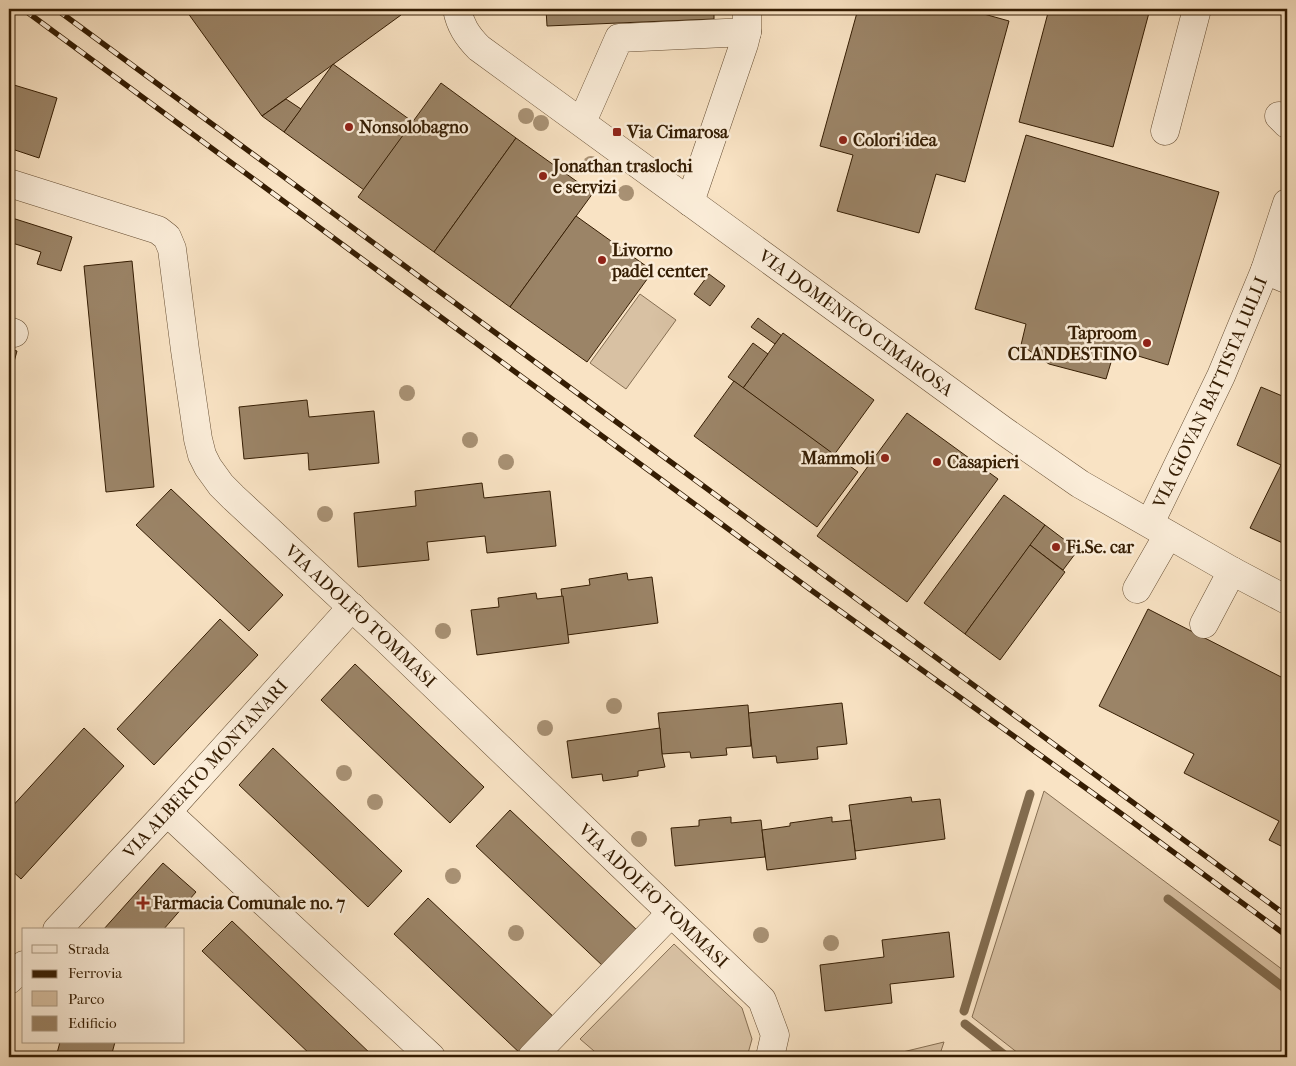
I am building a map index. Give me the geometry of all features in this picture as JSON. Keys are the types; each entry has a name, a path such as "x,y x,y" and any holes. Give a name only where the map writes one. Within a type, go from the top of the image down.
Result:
{"street":[{"name":"VIA DOMENICO CIMAROSA","path":"457,9 462,27 479,48 582,122 693,194 1004,431 1080,484 1232,571 1287,600"},
{"path":"1165,131 1197,9"},
{"path":"582,122 619,38 747,20 744,44 693,194"},
{"name":"VIA ADOLFO TOMMASI","path":"9,183 158,230 167,237 172,249 198,439 202,455 208,467 233,498 395,647 762,1000 775,1035 770,1057"},
{"name":"VIA GIOVAN BATTISTA LULLI","path":"1137,589 1159,529 1221,376 1275,275 1287,203"},
{"path":"1204,624 1232,571"},
{"name":"VIA ALBERTO MONTANARI","path":"59,928 168,812 352,608"},
{"path":"168,812 431,1057"},
{"path":"532,1057 671,913"},
{"path":"9,980 22,967"}],"green space":[{"path":"640,294 676,320 626,389 590,363"},
{"path":"1044,791 1287,973 1287,1057 1023,1057 972,1017"},
{"path":"674,944 742,1008 752,1039 747,1057 601,1057 580,1039"},
{"path":"944,1042 939,1057 882,1057"}],"building":[{"path":"185,9 397,9 401,15 262,116"},
{"path":"546,9 714,9 714,19 547,26"},
{"path":"858,9 966,9 1009,21 965,182 936,174 919,233 837,211 853,155 820,146"},
{"path":"1049,9 1150,9 1113,147 1019,122"},
{"name":"Nonsolobagno","path":"333,64 413,122 364,190 284,132"},
{"path":"441,83 516,138 434,252 358,197"},
{"path":"14,85 57,98 39,158 9,148 9,101"},
{"path":"286,99 301,109 284,132 262,116"},
{"path":"1026,135 1219,192 1168,365 1115,349 1106,379 1049,364 1021,345 1026,324 975,309"},
{"path":"516,138 593,193 510,307 434,252"},
{"path":"576,216 653,271 587,362 510,307"},
{"path":"9,217 72,237 61,271 37,264 41,252 9,242"},
{"path":"132,261 154,487 106,492 84,266"},
{"path":"709,274 725,286 710,306 694,294"},
{"path":"758,318 782,336 775,344 751,327"},
{"path":"783,333 874,400 834,455 743,388"},
{"path":"753,343 768,354 743,388 728,377"},
{"path":"9,349 17,351 9,380"},
{"path":"734,381 858,472 817,527 694,436"},
{"path":"1261,387 1287,398 1287,451 1281,465 1237,445"},
{"path":"307,400 309,417 374,411 379,463 309,470 308,453 244,459 239,407"},
{"path":"907,413 998,479 907,602 817,536"},
{"path":"1287,451 1287,467 1281,465"},
{"path":"1281,465 1287,467 1287,545 1250,528"},
{"path":"482,483 484,498 550,491 556,546 487,553 485,536 427,542 429,560 358,567 354,513 416,506 415,491"},
{"path":"171,489 283,595 249,631 136,525"},
{"path":"1004,495 1045,525 965,634 924,603"},
{"path":"1045,525 1078,550 1063,570 1030,545"},
{"path":"1030,545 1065,572 1000,660 965,634"},
{"path":"627,573 628,580 652,577 658,623 567,635 561,589 590,585 589,579"},
{"path":"536,593 537,599 563,596 569,643 477,655 471,610 499,607 498,598"},
{"path":"1148,609 1287,680 1287,849 1269,840 1279,821 1184,773 1194,754 1099,706"},
{"path":"220,619 258,655 154,765 117,729"},
{"path":"355,664 484,787 450,823 321,700"},
{"path":"842,703 847,744 817,747 818,759 777,763 776,756 753,758 748,713"},
{"path":"748,705 751,746 726,748 727,755 691,758 690,752 662,754 658,713"},
{"path":"84,728 124,766 21,879 9,868 9,810"},
{"path":"660,728 665,767 638,771 638,776 603,781 602,774 572,778 567,741"},
{"path":"273,748 402,871 368,907 239,785"},
{"path":"911,797 912,802 940,799 945,839 855,851 849,805"},
{"path":"510,810 639,932 605,968 476,846"},
{"path":"731,817 731,823 761,820 765,857 675,866 671,828 699,826 699,820"},
{"path":"832,817 832,822 851,820 856,859 767,870 762,830 790,826 790,823"},
{"path":"163,863 196,892 165,928 105,928"},
{"path":"428,898 557,1020 523,1056 394,934"},
{"path":"232,921 374,1057 313,1057 202,951"},
{"path":"949,932 954,977 890,984 892,1003 825,1011 820,965 884,957 882,940"},
{"path":"59,1044 114,1044 111,1057 56,1057"}],"waterway":[{"path":"964,1011 1030,794"},
{"path":"1168,899 1287,990"},
{"path":"965,1024 1007,1057"}],"railway":[{"path":"23,9 811,590 1119,812 1287,936"},
{"path":"56,9 1287,916"}],"place":[{"name":"Nonsolobagno","path":"349,127"},
{"name":"Via Cimarosa","path":"617,132"},
{"name":"Colori idea","path":"843,140"},
{"name":"Jonathan traslochi e servizi","path":"543,176"},
{"name":"Livorno padel center","path":"602,260"},
{"name":"Taproom CLANDESTINO","path":"1147,343"},
{"name":"Mammoli","path":"885,458"},
{"name":"Casapieri","path":"937,462"},
{"name":"Fi.Se. car","path":"1056,547"},
{"name":"Farmacia Comunale no. 7","path":"143,903"}]}
